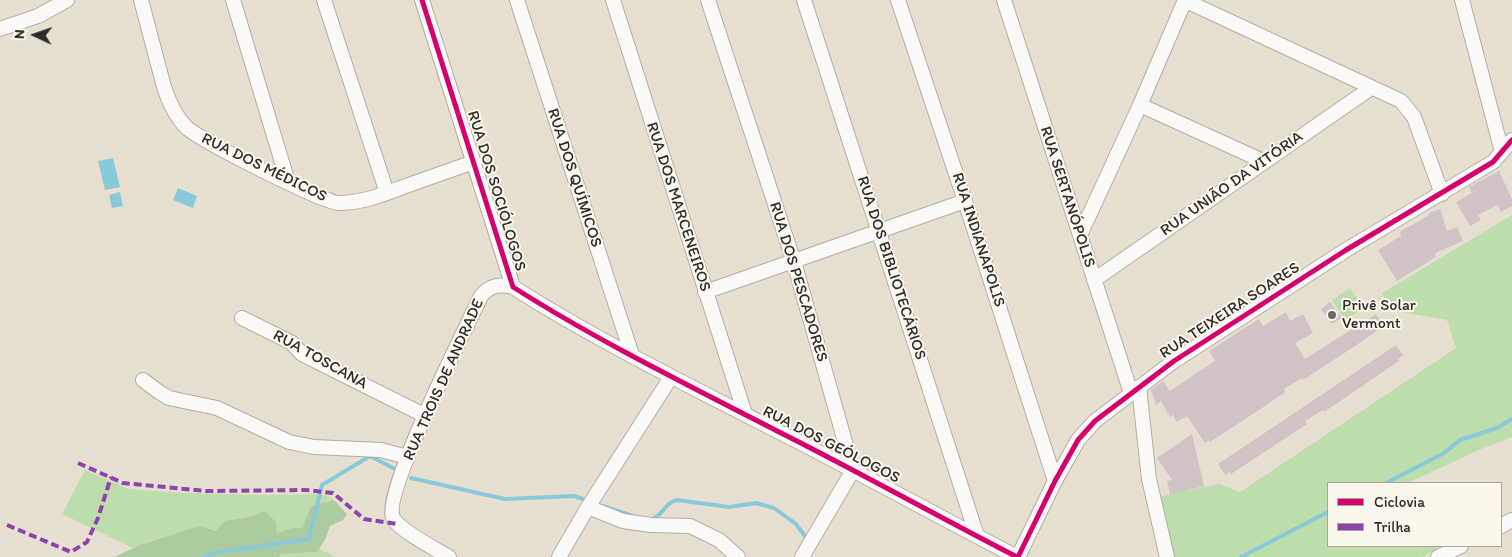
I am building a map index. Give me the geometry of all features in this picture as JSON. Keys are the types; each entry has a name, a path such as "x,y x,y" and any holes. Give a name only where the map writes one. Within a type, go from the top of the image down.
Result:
{"street":[{"path":"0,29 38,16 67,0"},
{"name":"RUA DOS MÉDICOS","path":"141,0 164,88 169,102 186,128 288,182 337,203 362,201 474,162"},
{"path":"233,0 288,182"},
{"path":"324,0 387,193"},
{"name":"RUA DOS SOCIÓLOGOS","path":"422,0 512,287 632,355"},
{"name":"RUA DOS QUÍMICOS","path":"517,0 632,355"},
{"name":"RUA DOS MARCENEIROS","path":"613,0 745,414"},
{"name":"RUA DOS PESCADORES","path":"708,0 794,262 853,470"},
{"name":"RUA DOS BIBLIOTECÁRIOS","path":"804,0 977,536"},
{"name":"RUA INDIANAPOLIS","path":"898,0 1055,481"},
{"name":"RUA SERTANÓPOLIS","path":"1004,0 1094,280 1135,390 1149,478 1167,557"},
{"path":"1080,235 1140,105 1184,0 1401,101 1414,117 1442,194"},
{"path":"1462,0 1502,152"},
{"name":"RUA UNIÃO DA VITÓRIA","path":"1094,280 1371,88"},
{"path":"1140,105 1263,162"},
{"name":"RUA TEIXEIRA SOARES","path":"1018,557 1055,481 1078,440 1096,421 1174,361 1338,256 1493,162 1512,140"},
{"path":"705,292 965,201"},
{"name":"RUA TROIS DE ANDRADE","path":"449,557 430,553 397,524 393,518 391,506 424,415 481,296 486,290 494,286 512,287"},
{"name":"RUA TOSCANA","path":"242,318 292,342 302,354 424,415"},
{"name":"RUA DOS GEÓLOGOS","path":"632,355 1018,557"},
{"path":"559,557 588,507 672,377"},
{"path":"143,380 169,398 217,408 289,442 314,447 381,450 407,458"},
{"path":"802,557 853,470"},
{"path":"588,507 623,521 651,525 690,526 718,540 738,557"},
{"path":"1438,557 1459,547"}],"green space":[{"path":"1512,215 1512,437 1481,449 1410,482 1327,482 1327,547 1436,547 1437,549 1422,557 1171,557 1157,497 1219,484 1240,492 1456,348 1447,320 1392,310 1382,293"},
{"path":"1350,288 1363,308 1345,320 1332,300"},
{"path":"85,470 129,489 183,493 312,494 329,496 334,500 311,506 302,528 292,528 277,533 265,511 253,516 225,521 215,531 155,540 133,548 62,514"},
{"path":"334,500 347,514 343,520 330,526 325,540 317,552 280,554 279,557 114,557 140,545 200,526 215,531 225,521 253,516 265,511 276,522 277,533 292,528 302,528 311,506"},
{"path":"319,549 337,557 279,557 279,554 317,552"}],"water":[{"path":"113,158 120,187 105,190 98,161"},
{"path":"178,188 197,196 193,208 173,200"},
{"path":"120,192 123,206 112,208 109,195"}],"building":[{"path":"1499,171 1512,199 1512,206 1501,212 1497,205 1478,215 1481,220 1470,226 1456,202 1472,193 1469,187"},
{"path":"1440,209 1447,231 1457,227 1463,241 1435,253 1436,257 1397,281 1378,250 1401,236 1400,232 1429,215 1429,213"},
{"name":"Privê Solar Vermont","path":"1330,302 1342,318 1332,324 1321,309"},
{"path":"1286,312 1290,321 1303,314 1313,333 1295,343 1305,359 1376,314 1382,324 1377,327 1379,329 1358,344 1303,380 1302,378 1284,389 1285,392 1210,442 1208,440 1205,443 1187,416 1177,422 1173,415 1170,417 1161,401 1156,405 1151,390 1163,381 1170,391 1215,361 1209,351 1259,319 1263,326"},
{"path":"1396,345 1403,355 1398,359 1399,361 1324,412 1323,410 1305,421 1307,424 1231,474 1230,472 1225,475 1218,464"},
{"path":"1192,434 1204,486 1170,495 1167,481 1172,480 1157,458"}],"waterway":[{"path":"1388,482 1444,453 1460,440 1497,428 1512,419"},
{"path":"204,557 213,553 309,539 322,485 370,456 393,468"},
{"path":"411,478 505,499 574,496 583,499"},
{"path":"652,519 659,515 669,504 677,500 729,507 756,503 774,508 796,524 805,536"},
{"path":"602,506 633,516"},
{"path":"1241,557 1327,513"}],"marked path":[{"path":"78,463 123,483 206,491 306,490 333,493 364,519 397,524"},
{"path":"7,525 71,552 87,542 98,518 111,477"}],"cycle path":[{"path":"422,0 513,287 546,308 649,365 1017,557"},
{"path":"1018,557 1055,481 1078,440 1095,421 1174,361 1346,250 1493,162 1512,140"}],"place":[{"name":"Privê Solar Vermont","path":"1332,315"}]}
